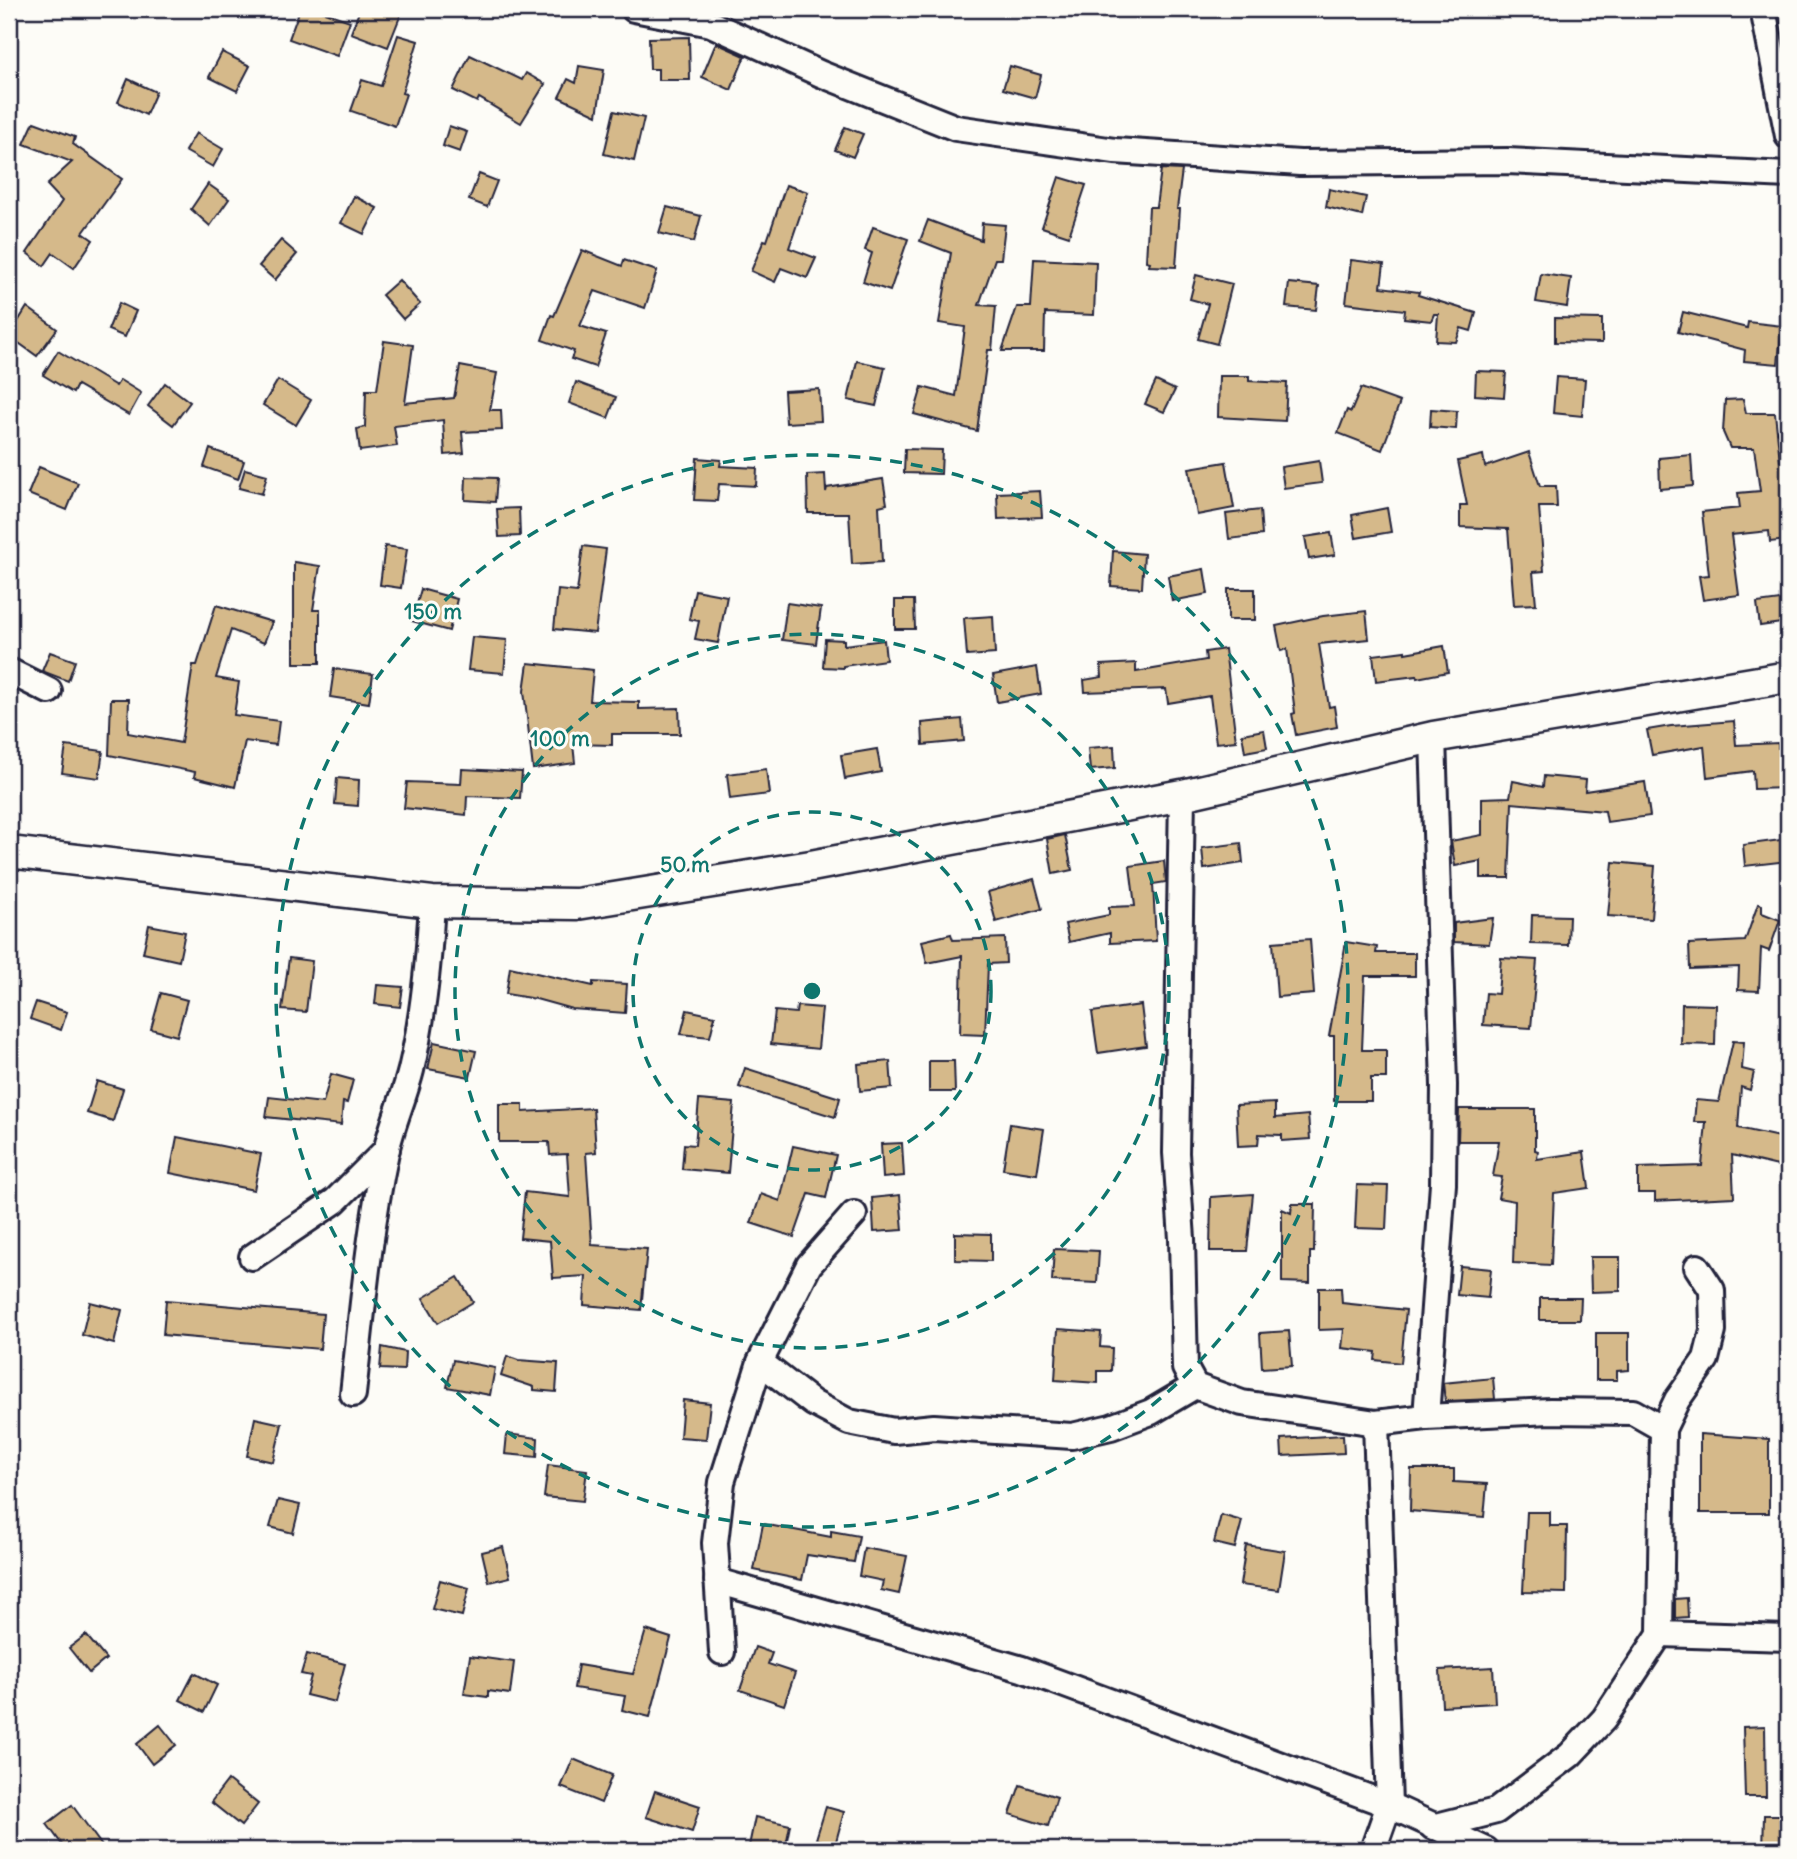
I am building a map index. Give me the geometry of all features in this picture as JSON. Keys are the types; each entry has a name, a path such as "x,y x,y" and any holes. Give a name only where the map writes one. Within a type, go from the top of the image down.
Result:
{"street":[{"path":"634,9 711,24 821,74 956,128 1115,151 1300,163 1507,161 1788,175"},
{"path":"1763,9 1788,136"},
{"path":"9,671 49,691"},
{"path":"9,852 432,902 577,904 811,866 1182,795 1433,737 1788,677"},
{"path":"1426,1417 1443,1184 1444,1085 1433,737"},
{"path":"1182,795 1176,1153 1182,1238 1185,1368 1195,1386 1242,1403 1376,1423 1426,1417 1550,1411 1633,1412 1663,1429"},
{"path":"353,1394 370,1240 387,1149 410,1072 421,1021 428,971 432,902"},
{"path":"251,1257 335,1201 387,1149"},
{"path":"722,1652 715,1543 722,1482 760,1362 809,1265 854,1214"},
{"path":"1433,1827 1496,1811 1570,1755 1604,1719 1660,1634 1663,1429 1677,1400 1706,1359 1713,1331 1712,1290 1697,1267"},
{"path":"760,1362 813,1403 849,1422 894,1431 934,1427 1072,1436 1111,1427 1151,1412 1195,1386"},
{"path":"1373,1850 1389,1805 1376,1423"},
{"path":"717,1581 1022,1669 1389,1805 1486,1850"},
{"path":"1660,1634 1788,1638"}],"building":[{"path":"300,9 316,9 350,21 337,56 289,39"},
{"path":"360,9 403,9 388,47 351,33"},
{"path":"398,35 418,41 402,93 406,94 395,126 351,111 362,80 381,86"},
{"path":"689,37 690,80 658,80 658,69 650,69 649,38"},
{"path":"716,43 745,56 731,90 702,77"},
{"path":"222,52 250,66 237,91 209,77"},
{"path":"470,55 522,80 526,73 545,84 521,123 479,98 477,102 453,90"},
{"path":"579,66 604,70 597,115 559,97 568,79 576,83"},
{"path":"1010,66 1041,75 1035,98 1003,89"},
{"path":"128,79 156,92 146,115 118,102"},
{"path":"614,111 644,118 634,161 604,154"},
{"path":"34,122 75,137 73,144 122,179 83,233 93,240 74,268 53,253 44,266 27,253 62,201 47,185 72,162 24,144"},
{"path":"449,126 467,132 460,152 443,146"},
{"path":"845,127 863,134 853,157 835,150"},
{"path":"196,133 223,149 213,167 185,151"},
{"path":"1161,169 1182,170 1177,209 1180,209 1176,267 1149,266 1150,262 1146,261 1149,207 1156,207"},
{"path":"479,174 497,181 487,207 469,200"},
{"path":"1059,177 1086,185 1069,236 1042,227"},
{"path":"208,184 229,199 210,226 191,209"},
{"path":"786,185 808,192 789,248 816,258 807,278 781,268 775,282 751,271 764,240 767,241"},
{"path":"1329,189 1366,197 1362,216 1326,207"},
{"path":"354,196 377,208 364,234 341,223"},
{"path":"667,207 701,216 694,242 659,233"},
{"path":"928,220 981,240 982,223 1005,225 1001,259 995,259 979,305 996,306 992,350 988,350 977,431 914,414 922,387 956,396 965,327 939,323 951,253 920,241"},
{"path":"873,227 908,239 890,291 863,282 872,253 865,250"},
{"path":"281,240 297,254 275,280 259,266"},
{"path":"582,250 622,266 624,260 657,271 645,308 595,291 580,326 606,334 595,367 571,359 574,351 542,340"},
{"path":"1034,259 1096,262 1094,315 1045,313 1044,351 1002,351 1017,307 1031,307"},
{"path":"1351,260 1384,264 1381,287 1419,292 1418,295 1476,313 1471,331 1461,328 1456,342 1436,341 1438,314 1434,314 1431,321 1404,318 1405,310 1346,303"},
{"path":"1541,274 1571,278 1567,307 1536,302"},
{"path":"1196,275 1232,284 1217,344 1198,339 1208,304 1190,299"},
{"path":"399,280 420,304 403,319 382,295"},
{"path":"1289,283 1319,286 1316,310 1286,307"},
{"path":"119,303 136,311 125,337 108,330"},
{"path":"27,307 57,329 37,356 9,336"},
{"path":"1683,312 1747,328 1748,322 1782,326 1778,364 1744,361 1745,350 1678,332"},
{"path":"1555,318 1602,319 1602,343 1555,342"},
{"path":"384,341 413,345 405,403 454,398 460,366 497,373 490,410 501,410 502,430 462,432 464,453 445,455 443,420 394,426 397,446 360,451 357,429 365,427 366,390 377,390"},
{"path":"58,351 116,386 120,380 141,393 129,415 77,385 73,393 43,375"},
{"path":"857,361 885,367 876,406 848,400"},
{"path":"1476,371 1506,372 1504,397 1475,395"},
{"path":"1219,376 1249,376 1249,381 1287,383 1285,421 1218,417"},
{"path":"1556,377 1585,379 1582,416 1553,413"},
{"path":"278,380 311,400 296,425 263,405"},
{"path":"1156,381 1175,390 1164,412 1145,404"},
{"path":"576,382 616,397 608,418 569,403"},
{"path":"165,383 190,402 173,425 148,406"},
{"path":"1361,388 1400,402 1382,450 1338,433 1347,410 1351,412"},
{"path":"819,389 821,421 786,423 784,391"},
{"path":"1743,399 1746,413 1775,413 1780,461 1784,461 1788,491 1788,540 1770,542 1769,531 1731,535 1739,595 1703,600 1699,576 1709,575 1702,512 1740,508 1738,493 1760,491 1754,448 1730,448 1723,432 1725,400"},
{"path":"1431,409 1457,411 1456,429 1430,427"},
{"path":"210,449 244,461 238,479 204,467"},
{"path":"905,449 942,450 941,474 904,473"},
{"path":"1529,452 1540,486 1556,486 1557,507 1539,507 1544,571 1533,572 1536,604 1514,605 1508,529 1460,527 1460,505 1467,505 1458,461 1483,455 1485,467"},
{"path":"1691,455 1693,486 1660,489 1659,458"},
{"path":"697,458 721,460 720,466 757,468 756,486 719,484 717,501 694,500"},
{"path":"1319,461 1322,483 1284,488 1281,467"},
{"path":"1226,462 1234,508 1197,515 1189,468"},
{"path":"39,467 78,483 67,510 28,494"},
{"path":"245,469 267,475 262,494 239,488"},
{"path":"825,474 826,492 827,488 883,479 887,504 879,506 882,562 852,564 849,513 808,513 807,475"},
{"path":"466,477 497,478 495,502 465,500"},
{"path":"1040,491 1042,517 998,519 997,493"},
{"path":"519,508 520,536 499,537 497,509"},
{"path":"1387,508 1391,532 1356,538 1352,515"},
{"path":"1260,510 1262,535 1229,539 1226,514"},
{"path":"1331,533 1335,555 1309,559 1305,537"},
{"path":"385,546 407,549 401,588 380,585"},
{"path":"583,546 606,549 595,633 554,629 558,590 577,592"},
{"path":"1113,551 1144,554 1142,588 1111,586"},
{"path":"294,562 320,566 313,610 320,610 320,663 294,663"},
{"path":"1204,569 1208,594 1172,601 1168,576"},
{"path":"421,589 457,599 449,631 412,621"},
{"path":"1228,589 1255,589 1255,620 1228,620"},
{"path":"695,590 727,596 718,643 695,639 699,621 689,619"},
{"path":"1788,599 1788,622 1760,626 1757,603"},
{"path":"895,600 914,600 915,629 895,629"},
{"path":"787,603 821,608 816,644 782,640"},
{"path":"216,605 272,622 264,643 231,630 216,678 239,682 234,715 279,721 276,745 245,741 235,787 194,777 195,772 109,755 111,699 129,699 128,733 181,743 193,665 197,665"},
{"path":"1366,611 1369,639 1319,644 1329,707 1334,706 1337,727 1296,735 1287,649 1281,651 1276,626 1323,616"},
{"path":"993,616 995,654 967,656 964,618"},
{"path":"472,637 507,640 504,673 468,670"},
{"path":"825,639 844,640 844,645 884,640 886,660 843,668 823,667"},
{"path":"1444,646 1448,672 1417,678 1376,681 1373,655"},
{"path":"1225,649 1236,741 1216,743 1210,696 1168,703 1166,689 1085,692 1084,680 1102,677 1101,665 1136,663 1136,672 1206,660 1205,652"},
{"path":"50,652 75,661 68,681 42,671"},
{"path":"528,663 593,670 590,701 639,702 639,709 679,708 680,734 612,734 612,745 573,744 575,763 533,769 524,691"},
{"path":"1037,667 1041,694 997,702 993,675"},
{"path":"334,669 373,674 369,703 330,697"},
{"path":"962,719 964,741 923,745 922,723"},
{"path":"1734,721 1736,745 1778,743 1778,748 1788,747 1788,788 1754,789 1753,771 1707,777 1704,746 1652,755 1647,730"},
{"path":"1264,730 1267,748 1245,752 1242,734"},
{"path":"66,746 103,751 99,778 62,773"},
{"path":"1114,746 1115,768 1090,770 1088,748"},
{"path":"877,749 881,772 845,779 841,755"},
{"path":"462,769 522,772 520,798 467,796 466,815 404,808 407,782 461,784"},
{"path":"766,769 769,794 730,799 727,774"},
{"path":"1544,776 1586,780 1585,791 1645,782 1650,816 1607,822 1605,811 1512,803 1509,878 1481,878 1481,861 1455,866 1451,841 1482,835 1482,798 1510,797 1513,781 1543,787"},
{"path":"337,778 359,780 358,806 335,804"},
{"path":"1065,835 1072,870 1053,874 1047,839"},
{"path":"1788,839 1788,861 1745,866 1743,845"},
{"path":"1241,843 1243,863 1204,869 1202,848"},
{"path":"1164,861 1166,882 1153,884 1156,941 1110,943 1110,933 1069,942 1065,924 1109,915 1109,907 1135,906 1130,866"},
{"path":"1613,862 1655,866 1651,919 1608,916"},
{"path":"1034,879 1042,909 996,922 988,892"},
{"path":"1758,904 1762,905 1762,913 1780,920 1769,951 1761,948 1759,991 1738,990 1739,967 1690,969 1689,944 1745,941"},
{"path":"1532,915 1569,916 1568,945 1531,944"},
{"path":"1493,918 1489,944 1454,942 1454,923"},
{"path":"149,925 185,932 179,961 143,953"},
{"path":"951,934 953,940 1005,938 1006,963 988,964 985,1035 960,1034 962,956 927,963 922,941"},
{"path":"1310,939 1314,994 1277,997 1273,942"},
{"path":"1346,942 1377,947 1376,953 1415,953 1415,976 1365,976 1362,1050 1386,1050 1386,1078 1371,1078 1371,1101 1334,1101 1334,1036 1329,1036"},
{"path":"289,958 312,961 306,1012 282,1010"},
{"path":"1501,958 1537,960 1531,1028 1483,1025 1486,993 1498,994"},
{"path":"510,967 593,986 593,982 627,984 625,1013 572,1009 506,994"},
{"path":"377,985 403,987 400,1007 375,1004"},
{"path":"161,993 187,1000 177,1036 151,1029"},
{"path":"36,1002 67,1012 61,1030 30,1019"},
{"path":"1682,1004 1716,1005 1715,1045 1681,1044"},
{"path":"1141,1005 1146,1046 1098,1053 1092,1012"},
{"path":"797,1006 822,1008 818,1049 771,1044 775,1011 796,1013"},
{"path":"687,1010 715,1016 710,1037 681,1034"},
{"path":"1733,1041 1744,1042 1742,1069 1754,1072 1750,1090 1741,1087 1738,1128 1788,1139 1782,1167 1732,1155 1734,1197 1655,1201 1655,1193 1638,1193 1638,1168 1702,1166 1706,1122 1694,1122 1696,1100 1719,1102"},
{"path":"434,1042 476,1051 470,1077 428,1069"},
{"path":"890,1061 892,1088 860,1091 858,1064"},
{"path":"929,1061 954,1061 955,1092 929,1092"},
{"path":"745,1068 840,1098 835,1117 739,1087"},
{"path":"331,1074 353,1080 347,1103 343,1102 341,1125 266,1117 269,1097 323,1103"},
{"path":"97,1081 123,1089 113,1121 87,1113"},
{"path":"699,1100 734,1103 728,1173 682,1169 684,1144 695,1145"},
{"path":"1275,1103 1275,1118 1308,1115 1310,1139 1282,1141 1282,1135 1259,1134 1258,1145 1238,1146 1236,1105"},
{"path":"499,1104 523,1104 523,1112 593,1108 596,1152 586,1153 592,1245 647,1249 641,1310 584,1305 586,1276 553,1278 550,1241 520,1238 525,1192 570,1197 567,1154 550,1155 549,1142 499,1142"},
{"path":"1459,1109 1535,1109 1537,1159 1584,1152 1589,1188 1554,1193 1551,1265 1513,1263 1515,1201 1498,1198 1502,1177 1493,1176 1499,1141 1458,1141"},
{"path":"1010,1124 1044,1129 1037,1174 1003,1169"},
{"path":"177,1137 261,1154 254,1190 170,1173"},
{"path":"902,1143 904,1176 883,1178 881,1144"},
{"path":"793,1146 836,1155 826,1198 809,1194 794,1237 751,1223 761,1194 780,1201"},
{"path":"1357,1185 1388,1186 1386,1229 1355,1228"},
{"path":"1253,1194 1247,1251 1210,1251 1211,1197"},
{"path":"900,1195 903,1230 874,1232 872,1198"},
{"path":"1292,1204 1315,1204 1310,1283 1282,1282 1282,1209 1291,1213"},
{"path":"955,1233 991,1234 991,1261 955,1260"},
{"path":"1054,1249 1099,1251 1097,1283 1052,1281"},
{"path":"1590,1257 1620,1257 1620,1291 1591,1292"},
{"path":"1460,1266 1491,1269 1488,1298 1457,1295"},
{"path":"458,1277 473,1302 438,1323 423,1298"},
{"path":"1319,1288 1341,1288 1342,1303 1406,1310 1401,1363 1375,1360 1376,1352 1342,1348 1344,1329 1319,1330"},
{"path":"1540,1298 1581,1298 1580,1320 1540,1320"},
{"path":"166,1300 323,1314 320,1349 163,1335"},
{"path":"90,1302 122,1310 114,1344 82,1335"},
{"path":"1058,1329 1101,1332 1100,1347 1112,1348 1111,1371 1098,1371 1098,1383 1055,1380"},
{"path":"1289,1331 1292,1366 1262,1368 1260,1333"},
{"path":"1596,1333 1629,1333 1629,1370 1617,1371 1617,1380 1596,1380"},
{"path":"382,1347 405,1352 404,1370 380,1369"},
{"path":"507,1356 518,1360 558,1363 556,1392 534,1390 534,1387 501,1376"},
{"path":"453,1360 495,1368 490,1395 447,1387"},
{"path":"1493,1378 1495,1399 1445,1401 1443,1383"},
{"path":"683,1400 710,1403 706,1439 680,1437"},
{"path":"255,1418 282,1424 273,1462 247,1456"},
{"path":"507,1434 538,1438 537,1457 505,1454"},
{"path":"1700,1434 1769,1439 1769,1513 1700,1513"},
{"path":"1343,1435 1344,1453 1282,1456 1281,1439"},
{"path":"548,1465 587,1470 583,1501 544,1497"},
{"path":"1411,1469 1454,1469 1454,1482 1487,1484 1484,1517 1410,1511"},
{"path":"278,1500 300,1505 293,1533 270,1527"},
{"path":"1527,1512 1550,1512 1550,1526 1567,1526 1566,1593 1523,1592"},
{"path":"1221,1515 1242,1521 1235,1548 1214,1543"},
{"path":"763,1524 831,1537 831,1531 859,1536 854,1562 807,1555 802,1580 754,1570"},
{"path":"1246,1545 1285,1551 1279,1590 1240,1585"},
{"path":"503,1547 510,1577 489,1582 482,1552"},
{"path":"864,1548 907,1556 899,1594 881,1590 883,1581 859,1576"},
{"path":"440,1580 469,1588 462,1616 432,1609"},
{"path":"1687,1598 1688,1617 1675,1618 1675,1599"},
{"path":"646,1630 671,1638 650,1717 622,1710 625,1696 574,1688 578,1665 633,1674"},
{"path":"86,1635 106,1659 89,1673 69,1648"},
{"path":"755,1647 772,1653 768,1664 795,1673 784,1705 740,1690"},
{"path":"307,1654 345,1664 335,1702 306,1695 311,1676 301,1674"},
{"path":"470,1656 514,1662 510,1694 488,1691 488,1697 464,1694"},
{"path":"1493,1667 1495,1703 1442,1706 1440,1670"},
{"path":"194,1673 217,1685 204,1712 180,1700"},
{"path":"160,1725 176,1745 152,1764 137,1744"},
{"path":"1765,1726 1766,1797 1745,1797 1743,1727"},
{"path":"573,1759 612,1775 601,1803 561,1787"},
{"path":"228,1780 258,1804 241,1826 211,1802"},
{"path":"1020,1785 1057,1797 1048,1826 1010,1814"},
{"path":"655,1791 700,1806 692,1832 646,1817"},
{"path":"72,1805 105,1850 66,1850 47,1824"},
{"path":"826,1807 844,1812 835,1845 816,1839"},
{"path":"1764,1815 1786,1815 1785,1850 1763,1850"},
{"path":"755,1817 790,1825 785,1850 749,1846"}]}
